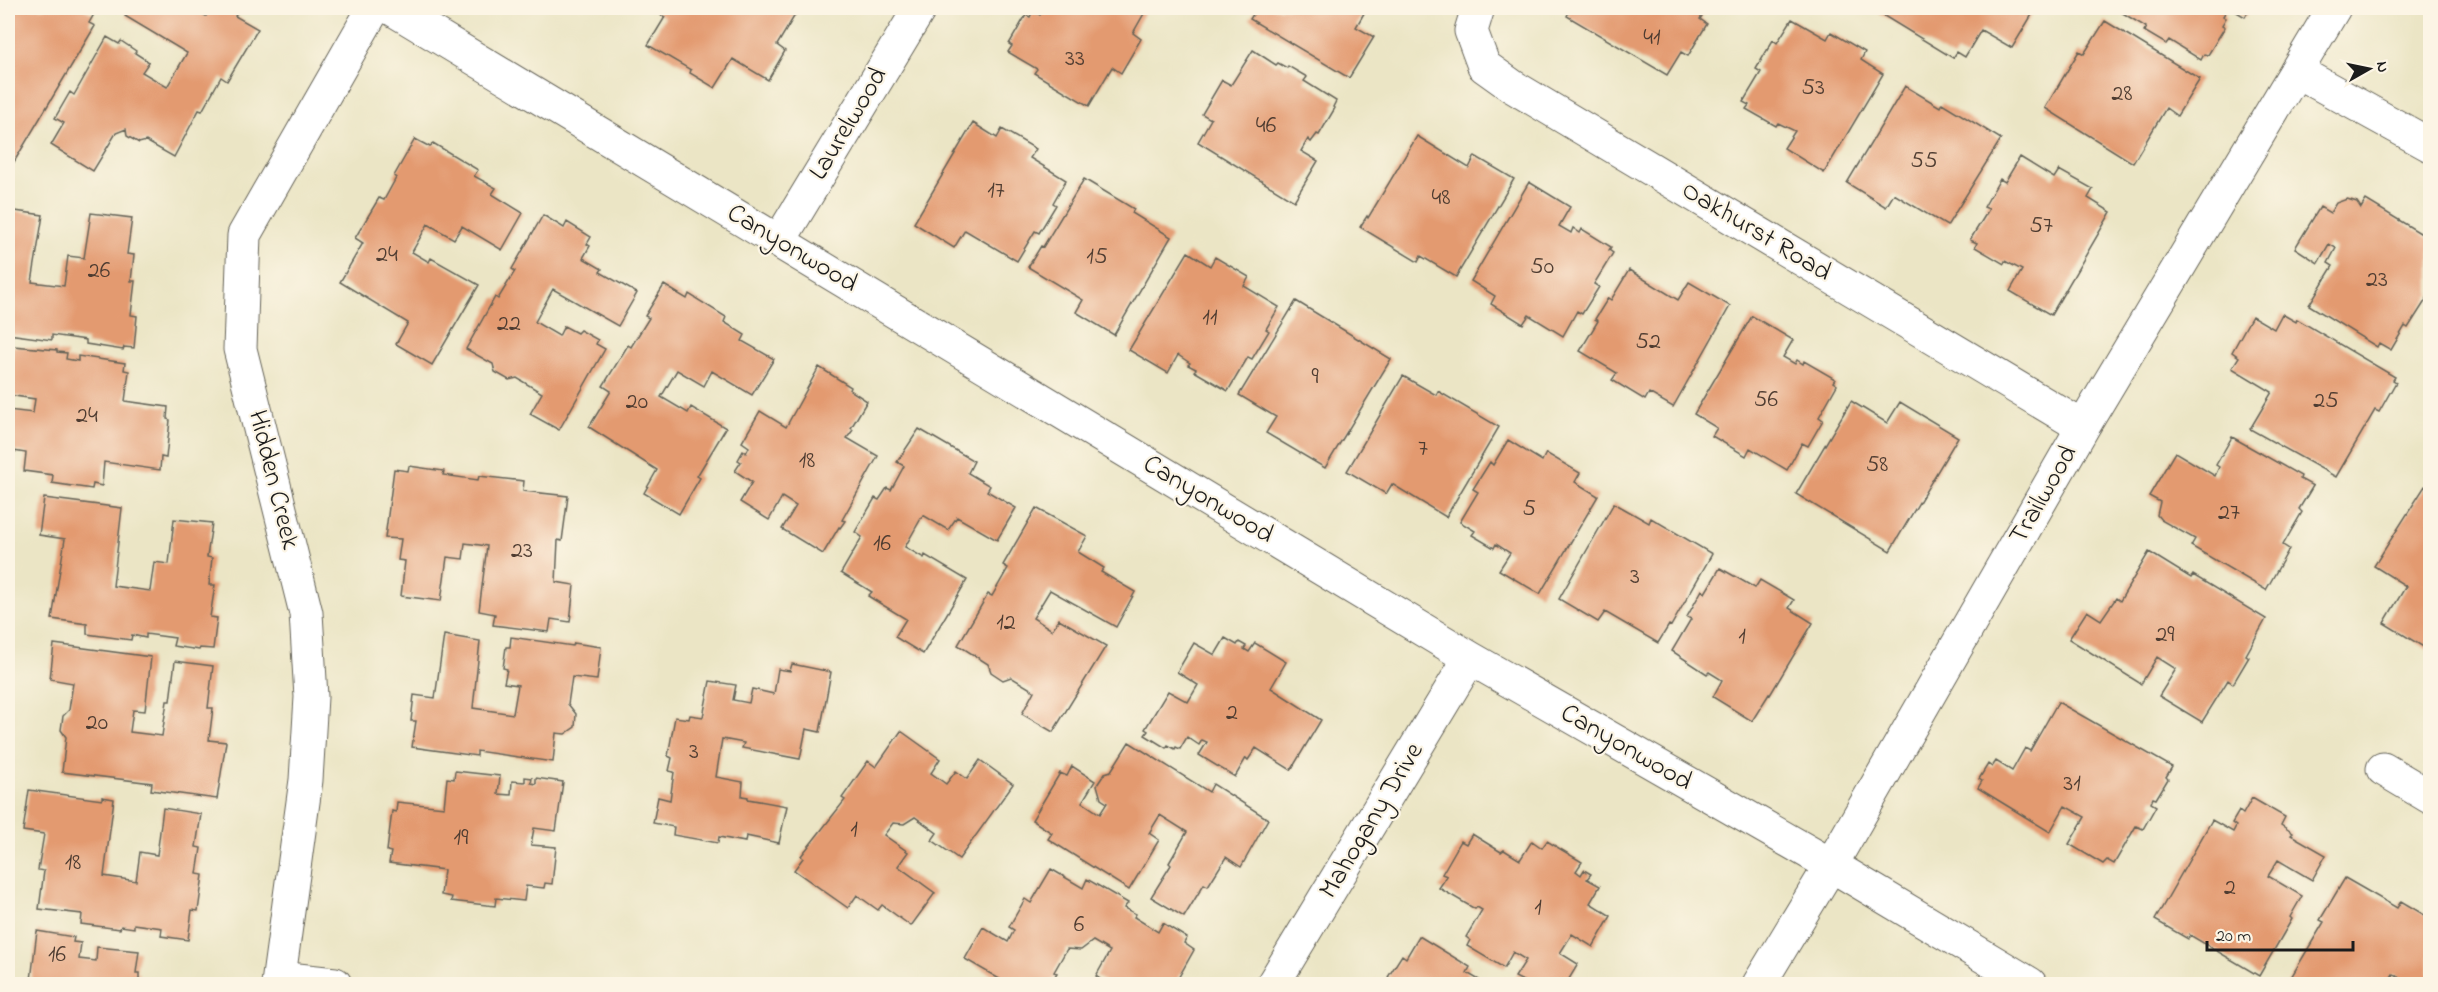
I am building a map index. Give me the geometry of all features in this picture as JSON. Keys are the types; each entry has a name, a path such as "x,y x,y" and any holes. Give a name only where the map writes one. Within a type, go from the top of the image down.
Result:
{"street":[{"name":"Hidden Creek","path":"279,981 306,780 310,687 306,613 240,349 244,235 374,8"},
{"name":"Canyonwood","path":"391,8 1470,658 1831,865 2030,984"},
{"name":"Laurelwood","path":"779,241 920,8"},
{"name":"Oakhurst Road","path":"1478,8 1471,31 1484,66 1512,86 2083,427"},
{"name":"Trailwood","path":"1759,984 1831,865 2083,427 2334,8"},
{"path":"2296,71 2430,145"},
{"name":"Mahogany Drive","path":"1273,984 1470,658"},
{"path":"2383,769 2430,797"},
{"path":"279,981 335,984"}],"building":[{"path":"8,8 82,8 94,14 89,23 95,26 8,172"},
{"path":"130,8 191,8 206,16 211,8 235,8 239,10 235,16 258,29 227,81 221,77 202,111 199,110 174,157 146,141 139,143 127,136 126,129 116,133 93,171 51,145 64,123 55,118 70,92 74,95 107,37 119,44 121,41 136,51 135,53 149,62 142,72 167,87 187,53 125,16"},
{"path":"658,8 794,8 798,10 777,45 785,51 768,80 733,59 715,88 690,73 691,70 648,45 665,17 656,12"},
{"path":"1045,8 1142,8 1146,10 1133,33 1141,39 1121,73 1112,67 1089,106 1034,73 1037,69 1008,52 1012,46 1009,44 1026,15 1030,17 1033,11 1040,15"},
{"path":"1257,8 1367,8 1356,27 1374,37 1349,78 1250,19"},
{"path":"1571,8 1707,8 1700,19 1707,24 1688,56 1681,52 1667,75 1567,16"},
{"path":"1871,8 2036,8 2012,48 1981,30 1965,57 1957,52 1953,58"},
{"path":"2117,8 2228,8 2223,16 2226,18 2222,25 2225,27 2208,55 2204,54 2201,60 2169,40 2166,44 2144,31 2146,27"},
{"path":"2230,8 2250,8 2245,17"},
{"path":"1792,19 1827,39 1831,32 1865,52 1861,60 1883,74 1824,173 1784,148 1795,131 1778,123 1776,126 1746,109 1749,105 1743,102 1761,72 1756,69 1773,40 1777,43"},
{"path":"2105,21 2200,79 2177,116 2166,108 2133,163 2045,108 2079,51 2084,54"},
{"path":"1253,50 1276,65 1278,63 1287,68 1288,66 1307,77 1304,81 1336,101 1333,107 1335,108 1319,135 1317,134 1311,142 1308,139 1301,151 1318,161 1294,201 1198,142 1211,119 1202,114 1222,80 1231,85"},
{"path":"1905,86 1940,107 1942,103 2001,139 1947,226 1894,194 1886,207 1847,183"},
{"path":"973,123 997,138 1002,129 1036,149 1030,158 1066,180 1053,203 1056,205 1039,233 1035,231 1017,261 965,230 954,248 914,223"},
{"path":"1417,136 1469,168 1475,156 1514,179 1456,277 1421,256 1418,262 1360,227 1367,216 1368,218"},
{"path":"415,139 430,147 433,143 478,170 474,176 496,188 492,194 523,213 502,250 462,226 454,239 428,224 412,252 429,262 431,258 479,285 432,365 396,344 408,323 340,282 363,243 355,238 379,198 384,200 396,178 394,176"},
{"path":"2020,157 2054,178 2059,170 2093,189 2088,198 2111,212 2051,315 2010,291 2022,270 2005,261 2004,264 1975,247 1977,243 1970,240 1989,209 1984,207 2000,179 2005,182"},
{"path":"1084,179 1134,209 1132,213 1171,237 1114,335 1076,312 1083,300 1028,267 1041,246 1043,247"},
{"path":"1529,182 1570,207 1559,226 1571,233 1573,228 1580,233 1582,229 1611,247 1609,250 1613,253 1594,284 1599,287 1582,314 1577,311 1563,336 1529,315 1523,324 1491,304 1495,296 1471,281"},
{"path":"2347,199 2357,202 2361,208 2366,200 2430,239 2430,296 2408,328 2405,326 2391,350 2379,343 2377,347 2309,305 2333,266 2328,263 2336,248 2329,244 2318,263 2295,248 2320,207 2330,213 2336,203"},
{"path":"8,210 43,215 32,282 64,286 68,256 84,258 91,213 132,218 127,254 134,255 131,281 135,281 131,315 137,316 134,348 124,347 123,350 86,344 86,340 52,335 52,340 8,334"},
{"path":"543,215 564,228 567,222 591,237 587,244 590,246 583,258 602,269 600,272 637,293 618,326 553,289 535,322 559,336 564,326 577,333 580,330 598,340 596,344 605,349 559,430 530,414 542,393 517,378 509,380 495,372 493,364 466,349 495,297 498,299 515,271 512,269"},
{"path":"1188,252 1210,266 1215,257 1249,277 1244,286 1279,307 1266,329 1269,331 1252,359 1248,357 1228,391 1194,371 1196,369 1188,365 1190,363 1178,355 1168,373 1129,350"},
{"path":"1629,270 1678,300 1689,282 1730,306 1673,407 1649,393 1645,400 1612,380 1617,373 1580,351 1598,321 1595,319 1608,298 1611,300"},
{"path":"664,285 687,299 689,294 726,317 724,322 745,335 742,341 774,359 752,395 712,371 704,386 677,370 661,397 688,413 691,407 726,428 697,476 700,478 679,514 644,493 657,470 589,427 611,391 603,386 628,345 631,347 649,318 645,316"},
{"path":"1296,301 1391,359 1325,468 1266,433 1276,417 1239,395"},
{"path":"2282,314 2296,322 2297,319 2395,377 2393,380 2396,382 2379,412 2375,410 2336,477 2250,429 2272,392 2232,368 2239,357 2232,352 2252,316 2274,329"},
{"path":"1752,316 1793,340 1783,357 1795,364 1797,360 1803,364 1804,361 1835,379 1833,382 1837,385 1819,417 1823,420 1808,446 1802,443 1787,470 1750,448 1746,456 1712,436 1717,428 1694,414"},
{"path":"13,346 57,350 57,352 67,353 66,359 78,361 78,356 125,363 124,370 129,371 125,401 168,407 167,419 170,420 166,458 161,457 160,470 104,462 102,486 93,484 92,489 52,483 53,475 24,471 26,453 8,450 8,410 33,413 35,399 8,395"},
{"path":"819,367 851,387 850,390 867,401 847,438 878,456 842,520 845,521 823,554 782,529 796,506 782,497 769,520 740,502 752,482 735,471 741,462 738,460 743,451 746,453 749,447 742,442 760,411 786,427"},
{"path":"1403,376 1436,395 1438,391 1499,427 1446,517 1392,484 1386,494 1347,471"},
{"path":"1851,401 1887,423 1900,402 1958,437 1890,551 1796,494"},
{"path":"919,429 974,461 968,473 990,486 987,491 1016,508 997,540 957,517 948,530 923,515 905,547 924,558 925,555 967,580 923,654 895,637 906,619 868,596 872,592 841,573 862,537 855,532 875,498 879,500 887,488 891,490 904,466 897,462"},
{"path":"2232,437 2301,476 2300,479 2313,486 2299,509 2302,512 2283,545 2289,549 2266,590 2191,546 2195,539 2161,520 2157,515 2160,502 2149,496 2175,452 2215,476 2219,467 2216,465"},
{"path":"1508,440 1542,461 1546,453 1580,473 1575,482 1598,496 1540,594 1499,570 1510,553 1496,544 1494,548 1472,535 1475,531 1460,522 1478,492 1473,489 1490,462 1493,465"},
{"path":"409,466 444,471 443,475 478,480 479,476 524,481 523,491 568,496 562,541 558,540 556,582 574,585 570,622 551,619 549,632 493,625 495,614 479,611 487,546 465,543 463,559 447,557 441,601 401,596 405,561 398,560 401,539 385,538 394,469 408,471"},
{"path":"2425,486 2430,490 2430,651 2384,623 2406,586 2374,566"},
{"path":"44,498 122,508 113,586 150,591 154,562 169,564 174,519 212,523 207,557 212,558 209,585 215,585 210,617 217,618 213,649 200,648 199,650 173,646 175,638 146,634 146,638 132,635 131,640 87,634 87,624 52,619 65,539 39,535"},
{"path":"1614,503 1649,523 1651,518 1712,554 1671,626 1669,625 1658,643 1605,612 1598,622 1559,599"},
{"path":"1036,508 1087,536 1078,552 1104,568 1101,572 1135,592 1116,627 1050,590 1033,618 1052,630 1059,619 1106,646 1053,732 1022,714 1034,691 1011,677 1003,680 991,672 988,664 958,645 988,594 992,596 1008,568 1003,565"},
{"path":"2149,552 2191,578 2193,575 2266,619 2246,655 2249,657 2233,684 2228,680 2202,722 2159,696 2176,669 2157,657 2141,684 2069,639 2087,611 2101,620 2116,598 2120,601"},
{"path":"1720,568 1755,588 1760,580 1794,600 1789,608 1813,623 1752,721 1713,697 1722,680 1709,672 1707,674 1672,651 1691,619 1687,617 1702,590 1705,593"},
{"path":"444,635 480,641 473,708 513,714 518,685 504,683 507,669 503,668 506,647 510,647 511,637 573,646 574,643 601,647 597,680 572,677 568,704 576,714 575,727 565,734 556,733 553,762 477,751 477,756 412,747 416,721 411,721 414,695 435,698"},
{"path":"1225,638 1237,645 1239,642 1246,646 1244,649 1249,652 1255,643 1286,662 1271,688 1321,720 1291,770 1256,748 1248,760 1246,758 1235,777 1199,755 1207,742 1202,740 1199,745 1187,737 1180,749 1168,745 1166,748 1145,735 1148,731 1145,729 1168,691 1188,702 1198,685 1177,672 1194,643 1215,655"},
{"path":"54,644 151,657 145,711 133,710 130,732 162,736 167,701 170,701 175,661 213,666 208,708 213,708 209,740 226,742 217,799 151,790 152,783 62,772 66,737 61,730 63,716 69,710 73,683 50,679"},
{"path":"792,664 831,672 820,732 806,729 800,759 742,748 744,743 722,739 716,777 743,782 742,796 748,799 787,806 779,843 746,836 745,842 719,837 718,843 673,835 674,827 653,823 658,797 670,800 674,772 669,771 672,758 668,756 675,717 689,719 690,715 703,717 710,681 736,685 733,700 749,703 752,689 774,694 778,669 790,671"},
{"path":"2058,702 2172,767 2156,799 2153,798 2151,803 2156,806 2143,829 2136,826 2114,864 2107,860 2103,864 2069,844 2085,817 2065,806 2050,832 1978,788 1982,781 1979,779 1988,764 1992,767 1996,761 2012,771 2025,748 2030,751"},
{"path":"901,731 940,759 931,773 946,784 956,771 967,779 980,760 1013,784 959,859 932,840 937,833 915,817 904,824 893,823 884,835 908,852 898,866 935,893 911,926 882,905 878,910 857,895 848,908 794,870 803,858 801,856 845,800 842,798 868,761 876,767"},
{"path":"1129,742 1209,792 1213,784 1268,819 1241,867 1226,857 1208,886 1204,884 1184,917 1151,897 1171,865 1169,863 1187,832 1160,815 1149,833 1159,840 1129,890 1048,839 1052,833 1032,820 1060,773 1067,776 1072,766 1095,781 1082,802 1100,814 1107,803 1101,799 1097,785 1105,773 1111,771"},
{"path":"455,771 500,776 498,794 511,795 512,781 525,782 525,777 532,778 531,783 536,784 536,778 563,782 556,831 534,828 531,845 556,847 552,884 545,883 544,888 526,886 524,901 496,898 495,906 451,901 452,897 441,895 444,870 389,863 391,852 387,851 392,811 396,812 397,802 444,807 447,778 454,779"},
{"path":"29,790 102,800 102,797 114,799 104,876 136,881 140,852 157,855 163,808 201,814 196,847 201,848 197,874 203,875 198,911 192,910 188,940 161,936 162,928 134,924 134,928 121,926 120,929 81,924 82,914 39,909 44,871 38,870 44,834 23,831"},
{"path":"2252,798 2285,817 2281,825 2293,833 2291,835 2326,855 2312,880 2278,860 2268,876 2302,896 2290,917 2292,919 2259,976 2190,935 2188,939 2155,920 2212,820 2233,832 2236,826 2232,823 2239,811 2243,814"},
{"path":"1472,834 1501,852 1504,850 1520,860 1532,841 1542,848 1547,841 1582,862 1576,871 1581,875 1584,870 1591,874 1587,879 1600,886 1590,903 1611,916 1593,947 1572,934 1560,953 1578,964 1566,984 1529,984 1515,977 1526,960 1513,952 1504,968 1467,946 1470,940 1466,937 1482,910 1477,907 1475,909 1439,888 1447,876 1442,874 1461,841 1466,844"},
{"path":"1051,869 1083,888 1087,879 1128,903 1124,908 1136,914 1134,917 1158,932 1163,923 1187,938 1184,943 1194,950 1176,982 1172,980 1173,984 1107,984 1096,976 1110,951 1093,941 1081,950 1067,949 1050,984 1008,984 965,959 983,927 1008,942 1014,930 1009,927 1025,899 1031,903"},
{"path":"2345,878 2397,908 2401,901 2426,916 2430,908 2429,981 2427,979 2423,984 2410,984 2393,974 2387,984 2287,984 2324,922 2320,920"},
{"path":"37,931 74,937 73,942 81,943 79,959 96,961 97,947 139,951 136,973 139,973 139,984 57,984 31,980"},
{"path":"1419,936 1470,967 1467,973 1486,984 1392,984 1394,981 1388,977 1402,955 1406,958"}]}
